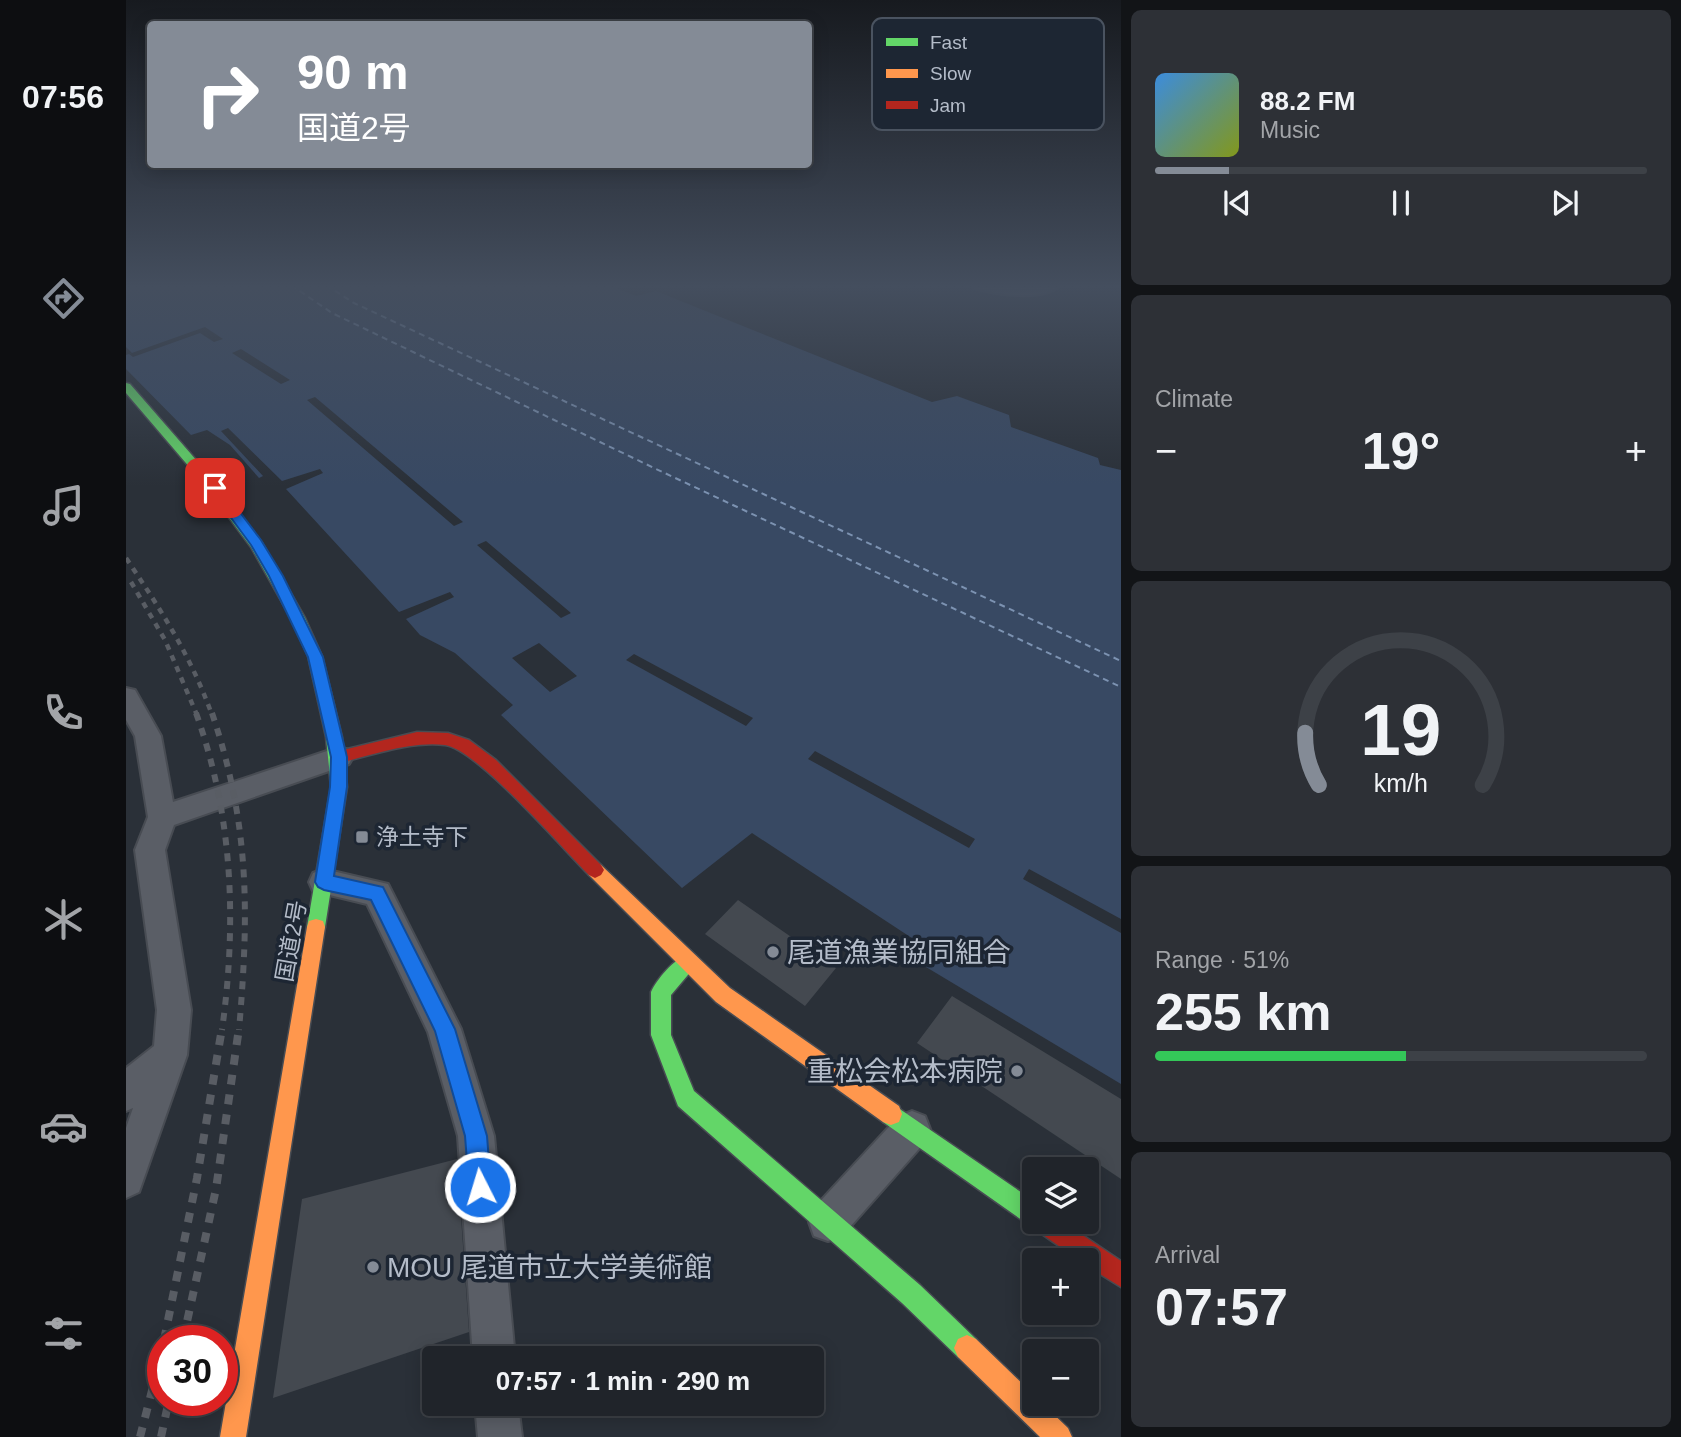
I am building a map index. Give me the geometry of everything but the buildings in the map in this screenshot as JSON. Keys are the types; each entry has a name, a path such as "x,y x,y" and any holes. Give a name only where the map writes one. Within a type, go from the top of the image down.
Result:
{"main road":[{"name":"国道2号","path":"126,386 215,488 257,543 286,592 316,657 339,757 339,787 233,1437"},
{"path":"339,757 411,740 437,737 464,745 490,764 723,995 1022,1206"},
{"path":"688,963 661,992 661,1035 686,1098 911,1294 1059,1437"},
{"path":"1061,1234 1121,1275"}],"street":[{"path":"126,697 148,736 162,817 150,850 174,1010 170,1055 126,1179"},
{"path":"162,817 339,757"},
{"path":"324,882 377,893 444,1029 476,1136 493,1346"},
{"path":"126,1093 132,1085 170,1055"},
{"path":"828,1222 912,1129"},
{"path":"498,1416 499,1437"}],"water":[{"path":"808,352 932,402 957,396 1009,415 1011,427 1098,458 1100,465 1121,470 1121,1084 921,964 927,948 752,833 682,888 501,715 513,705 455,653 420,635 406,619 454,597 450,592 399,612 286,489 323,473 320,469 282,481 228,428 221,431 263,476 259,478 230,445 207,430 191,435 126,369 126,355"}],"pier":[{"path":"134,352 147,352 133,357 129,354"},
{"path":"246,352 290,380 281,384 232,353"},
{"path":"315,397 463,522 454,526 307,400"},
{"path":"486,541 571,613 561,618 477,545"},
{"path":"539,643 577,676 550,692 512,658"},
{"path":"634,654 753,718 746,726 626,660"},
{"path":"815,751 975,839 969,848 808,759"},
{"path":"1029,869 1121,919 1121,933 1023,879"}],"ferry route":[{"path":"413,352 1121,687"},
{"path":"459,352 1121,661"}],"railway":[{"path":"126,558 185,653 212,715"},
{"path":"131,582 165,640 197,715"},
{"path":"196,713 218,791 228,870 229,949 222,1030"},
{"path":"212,713 234,794 244,870 244,947 239,1030"},
{"path":"167,1325 197,1178 222,1028"},
{"path":"186,1325 216,1189 239,1028"},
{"path":"140,1437 147,1410"},
{"path":"161,1437 166,1416"}],"traffic: fast":[{"path":"126,386 207,480 257,546 298,618 315,656 334,737 339,787 316,927"},
{"path":"688,963 661,992 661,1035 686,1098 911,1294 967,1348"},
{"path":"891,1114 1022,1207"}],"traffic: slow":[{"path":"595,870 723,995 891,1114"},
{"path":"233,1437 316,927"},
{"path":"967,1348 1059,1437"}],"traffic: jam":[{"path":"339,757 417,738 448,739 463,744 490,764 595,870"},
{"path":"1061,1234 1121,1275"}],"place":[{"name":"浄土寺下","path":"362,837"},
{"name":"尾道漁業協同組合","path":"773,952"},
{"name":"重松会松本病院","path":"1017,1071"},
{"name":"MOU 尾道市立大学美術館","path":"373,1267"}],"route":[{"path":"215,488 257,543 286,592 316,657 339,757 339,787 324,882 377,893 444,1029 476,1136 480,1187"}]}
